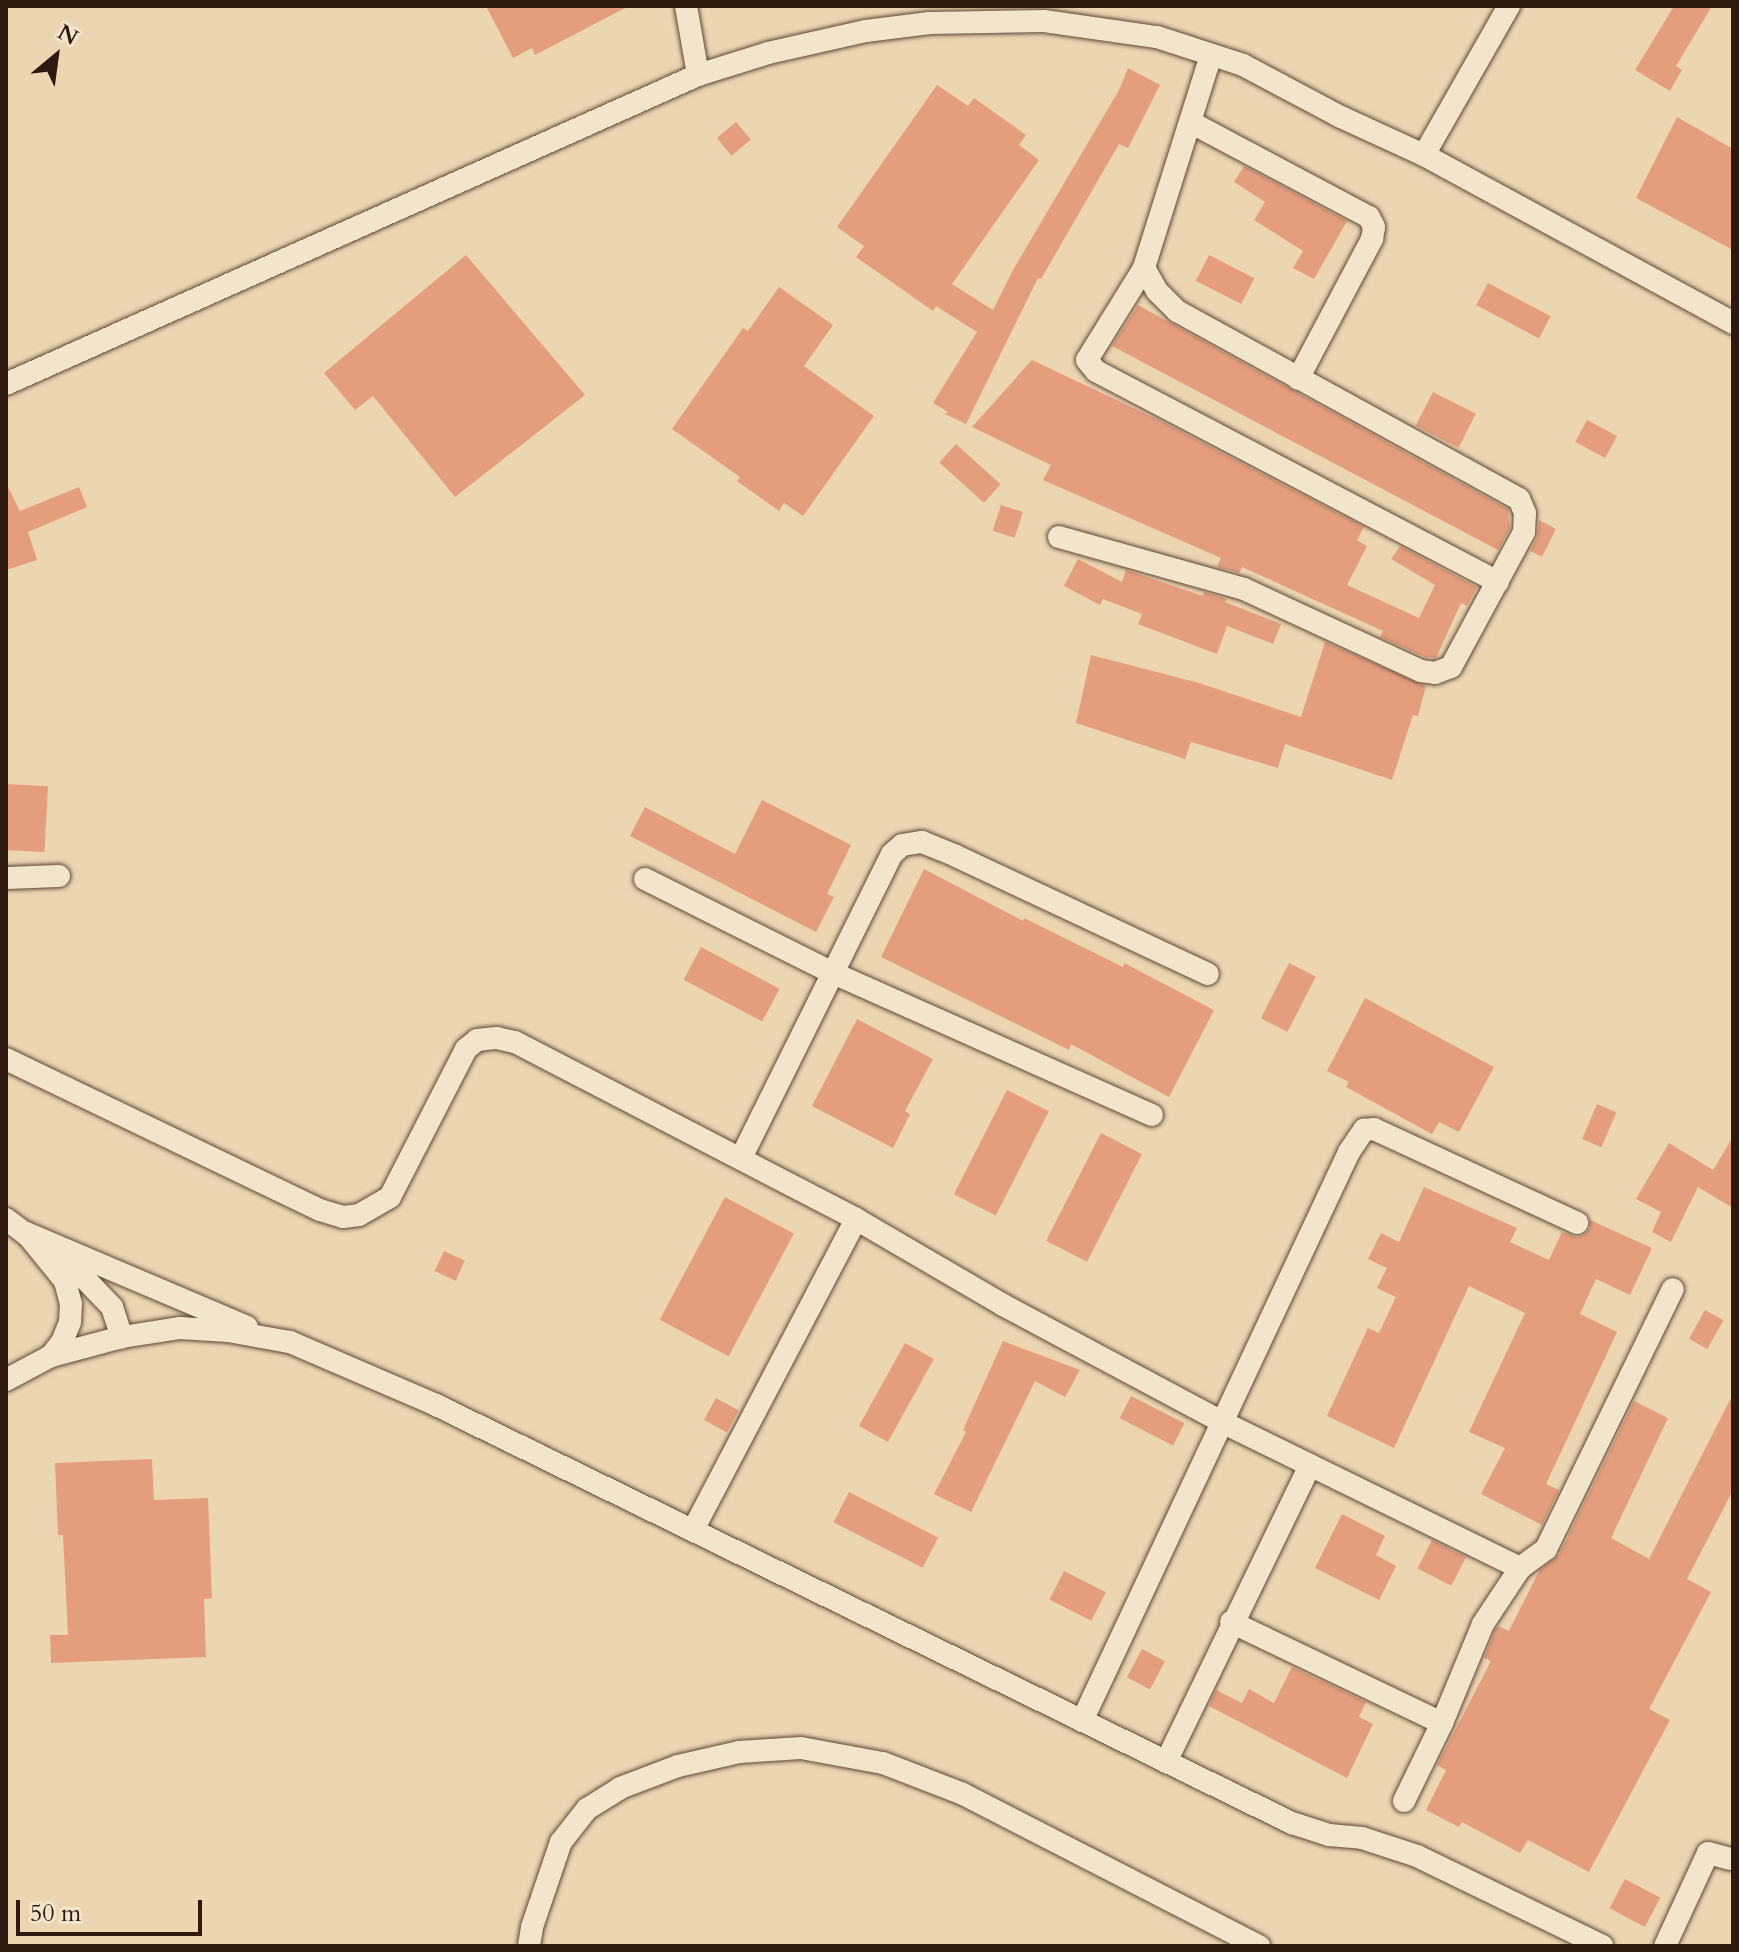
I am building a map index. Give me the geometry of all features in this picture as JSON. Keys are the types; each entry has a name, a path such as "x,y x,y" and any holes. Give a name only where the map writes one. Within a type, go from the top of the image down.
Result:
{"street":[{"path":"686,6 698,75"},
{"path":"1424,155 1509,6"},
{"path":"6,384 698,75 782,49 866,31 929,23 1044,21 1157,37 1243,65 1341,117 1424,155 1733,323"},
{"path":"1211,55 1144,268 1087,360 1096,371 1498,582"},
{"path":"1192,123 1369,217 1374,227 1372,239 1298,379"},
{"path":"1059,537 1244,589 1421,671 1435,673 1451,667 1524,532 1525,513 1519,499 1177,311 1157,291 1144,268"},
{"path":"741,1158 892,854 902,845 922,842 1208,974"},
{"path":"6,878 59,876"},
{"path":"645,879 833,973 1152,1115"},
{"path":"6,1059 320,1210 343,1217 359,1215 390,1197 453,1069 466,1049 477,1040 497,1038 515,1042 856,1219 1003,1305 1224,1423 1520,1568"},
{"path":"1082,1721 1349,1152 1364,1130 1374,1129 1577,1223"},
{"path":"6,1219 85,1279 112,1307 122,1337"},
{"path":"693,1530 856,1219"},
{"path":"26,1233 436,1405 1292,1823 1329,1835 1362,1838 1417,1856 1602,1946"},
{"path":"26,1233 65,1281 71,1304 70,1322 62,1342 51,1356"},
{"path":"1404,1801 1442,1723 1483,1624 1520,1568 1546,1549 1673,1289"},
{"path":"6,1380 51,1356 122,1337 180,1328 228,1331 290,1342"},
{"path":"1166,1762 1231,1622 1310,1465"},
{"path":"1231,1622 1442,1723"},
{"path":"529,1946 561,1842 587,1809 620,1788 678,1766 739,1752 801,1748 883,1763 963,1794 1259,1946"},
{"path":"1665,1946 1708,1853 1732,1857"}],"building":[{"path":"486,6 629,6 535,55 532,48 513,58"},
{"path":"1674,6 1712,6 1676,66 1682,70 1670,91 1635,70"},
{"path":"1128,68 1160,85 1128,148 1119,144 1041,279 1038,278 966,424 945,414 948,412 933,403 977,332 936,306 933,311 856,257 864,246 837,227 937,85 968,106 974,98 1026,135 1019,145 1039,160 952,284 993,310 1013,270 1119,90"},
{"path":"1677,117 1733,149 1733,250 1636,198"},
{"path":"736,122 751,140 732,156 717,138"},
{"path":"1244,166 1347,221 1314,279 1293,268 1303,251 1254,220 1265,202 1234,182"},
{"path":"466,255 585,395 455,497 373,396 355,410 324,373"},
{"path":"1209,255 1254,278 1241,304 1196,281"},
{"path":"1488,283 1551,316 1539,338 1476,305"},
{"path":"779,287 833,325 804,366 874,416 803,516 784,503 779,511 737,481 740,477 672,429 743,328 748,331"},
{"path":"1138,305 1508,509 1510,528 1498,550 1112,346"},
{"path":"1032,360 1163,422 1364,527 1357,540 1367,546 1347,585 1419,618 1435,585 1391,559 1400,546 1477,587 1467,606 1461,603 1436,658 1425,657 1380,637 1383,631 1242,567 1239,573 1217,567 1221,558 1043,480 1051,465 972,427"},
{"path":"1433,392 1476,414 1459,448 1416,426"},
{"path":"1587,420 1617,436 1605,458 1575,442"},
{"path":"956,444 1001,484 984,503 939,463"},
{"path":"6,483 20,511 79,487 87,507 28,532 37,560 6,570"},
{"path":"1001,505 1023,512 1015,538 993,531"},
{"path":"1539,520 1556,529 1542,557 1530,551 1537,538"},
{"path":"1078,559 1122,582 1126,570 1203,596 1204,592 1227,599 1225,602 1281,624 1273,644 1227,626 1217,654 1138,624 1142,614 1103,599 1100,605 1064,586"},
{"path":"1325,642 1426,686 1418,716 1413,715 1392,780 1285,744 1278,768 1191,742 1185,759 1076,723 1091,655 1199,683 1301,717"},
{"path":"6,784 48,786 44,852 6,850"},
{"path":"762,800 851,845 827,894 834,897 816,932 630,836 645,807 735,854"},
{"path":"924,869 1023,921 1024,918 1123,967 1124,963 1214,1010 1169,1097 1071,1044 1069,1050 881,957"},
{"path":"701,947 780,989 762,1021 684,980"},
{"path":"1289,963 1316,977 1288,1032 1261,1018"},
{"path":"1365,998 1494,1067 1459,1132 1439,1122 1432,1134 1346,1087 1349,1082 1327,1071"},
{"path":"857,1019 933,1059 905,1111 910,1114 893,1148 812,1106"},
{"path":"1007,1090 1049,1111 996,1216 954,1194"},
{"path":"1597,1104 1616,1112 1601,1147 1582,1139"},
{"path":"1101,1133 1142,1154 1087,1262 1046,1241"},
{"path":"1733,1137 1733,1208 1698,1187 1671,1242 1652,1232 1661,1212 1636,1199 1669,1143 1713,1170"},
{"path":"1424,1187 1517,1228 1510,1242 1549,1260 1562,1232 1577,1237 1584,1235 1590,1228 1590,1220 1652,1248 1630,1295 1596,1279 1580,1314 1617,1332 1546,1484 1559,1490 1542,1525 1481,1494 1505,1448 1469,1432 1525,1313 1469,1286 1394,1448 1327,1416 1368,1328 1379,1333 1396,1297 1377,1288 1387,1268 1368,1259 1381,1233 1399,1242"},
{"path":"725,1197 794,1234 729,1356 660,1320"},
{"path":"444,1251 465,1261 456,1281 435,1271"},
{"path":"1705,1310 1723,1320 1707,1349 1689,1339"},
{"path":"1003,1341 1080,1370 1065,1397 1035,1381 971,1512 934,1494 966,1432 963,1430"},
{"path":"905,1343 934,1359 888,1442 859,1426"},
{"path":"1733,1394 1733,1490 1687,1579 1711,1592 1649,1709 1670,1720 1589,1872 1528,1840 1520,1853 1462,1822 1459,1827 1426,1810 1446,1770 1437,1765 1491,1661 1484,1658 1495,1631 1498,1626 1509,1631 1539,1571 1559,1555 1634,1401 1668,1418 1611,1538 1649,1559"},
{"path":"1131,1396 1184,1423 1173,1446 1120,1418"},
{"path":"716,1398 739,1411 727,1432 704,1420"},
{"path":"152,1459 154,1500 208,1498 212,1598 204,1599 206,1657 51,1663 50,1635 68,1635 63,1535 58,1535 55,1463"},
{"path":"849,1492 938,1537 923,1568 834,1522"},
{"path":"1342,1514 1385,1536 1376,1555 1396,1566 1379,1600 1315,1568"},
{"path":"1432,1540 1466,1557 1451,1586 1417,1569"},
{"path":"1064,1571 1106,1592 1091,1621 1049,1600"},
{"path":"1142,1649 1165,1661 1150,1689 1127,1677"},
{"path":"1292,1667 1366,1702 1359,1717 1373,1724 1347,1778 1209,1706 1216,1690 1242,1703 1249,1689 1274,1703"},
{"path":"1625,1879 1660,1898 1645,1927 1610,1908"}]}
